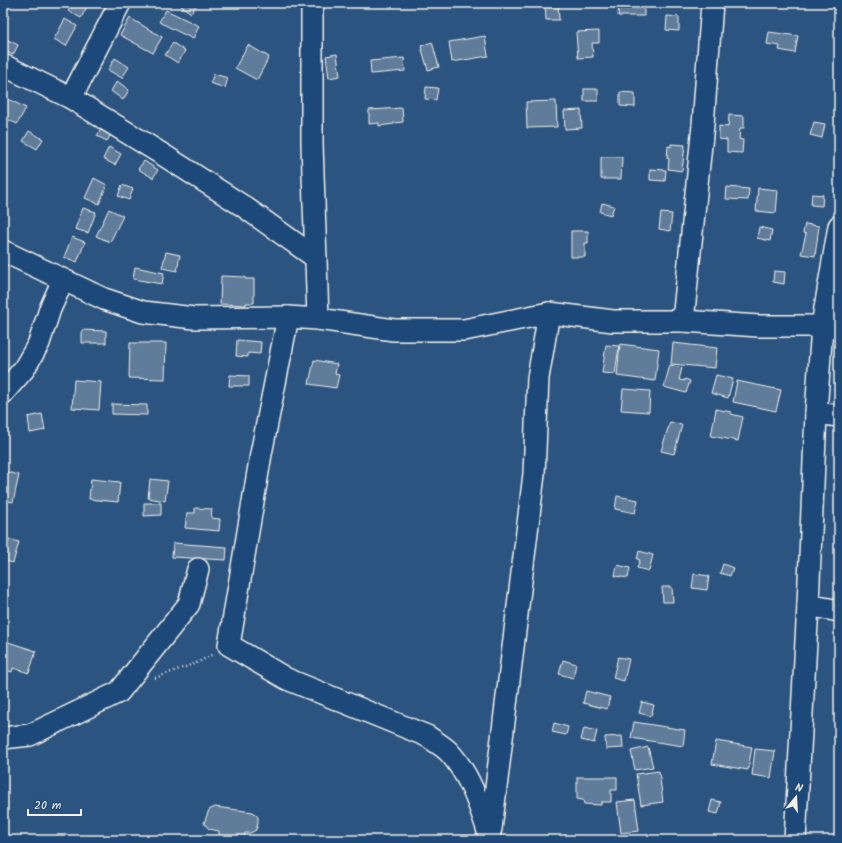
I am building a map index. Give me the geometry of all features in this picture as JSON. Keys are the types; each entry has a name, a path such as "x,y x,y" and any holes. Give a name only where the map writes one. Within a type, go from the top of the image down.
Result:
{"street":[{"path":"71,98 120,3"},
{"path":"682,321 703,125 712,3"},
{"path":"309,5 318,319"},
{"path":"3,65 71,98 236,202 316,258"},
{"path":"795,840 808,605 816,413 830,327 839,226"},
{"path":"3,251 104,299 143,312 194,318 288,317 318,319 394,330 464,330 549,313 613,321 682,321 759,326 830,327"},
{"path":"3,393 24,369 39,343 50,309 63,280"},
{"path":"490,838 534,474 538,378 549,313"},
{"path":"288,317 261,454 229,645 286,679 427,736 447,750 459,765 471,785 479,802 490,838"},
{"path":"816,413 839,416"},
{"path":"3,738 30,735 119,692 189,604 198,569"},
{"path":"808,605 839,611"}],"path":[{"path":"148,681 198,662 229,645"}],"building":[{"path":"73,3 89,3 81,18 68,11"},
{"path":"177,3 198,3 191,13"},
{"path":"545,3 558,3 559,20 546,20"},
{"path":"619,3 644,3 644,16 618,16"},
{"path":"166,10 199,26 193,39 159,22"},
{"path":"667,16 679,17 679,31 666,30"},
{"path":"130,18 162,37 153,53 120,35"},
{"path":"65,19 77,26 66,46 54,39"},
{"path":"599,31 599,43 592,43 593,57 578,58 576,32"},
{"path":"769,32 798,36 795,53 779,50 780,46 767,44"},
{"path":"485,36 488,56 452,62 449,42"},
{"path":"8,40 18,45 13,55 3,50"},
{"path":"432,42 439,67 428,70 421,46"},
{"path":"173,43 185,51 178,63 165,55"},
{"path":"248,45 269,57 257,80 235,68"},
{"path":"337,54 340,76 329,78 326,56"},
{"path":"115,58 129,67 122,78 108,70"},
{"path":"404,58 405,71 371,74 370,61"},
{"path":"214,74 228,78 225,88 210,83"},
{"path":"117,81 129,90 123,100 111,91"},
{"path":"426,87 438,88 436,100 425,99"},
{"path":"584,89 598,89 598,101 584,101"},
{"path":"620,92 635,93 635,107 620,106"},
{"path":"4,97 26,108 17,124 3,117"},
{"path":"556,101 557,127 527,128 526,102"},
{"path":"402,108 403,122 379,126 379,123 369,124 369,110"},
{"path":"581,110 582,128 565,129 564,111"},
{"path":"729,115 744,116 744,128 740,128 739,139 743,140 742,153 727,152 727,140 719,139 719,126 728,127"},
{"path":"814,122 825,124 822,138 810,135"},
{"path":"101,129 111,134 107,141 97,136"},
{"path":"29,131 43,139 37,149 23,141"},
{"path":"671,144 685,145 682,171 668,169 668,146 671,147"},
{"path":"109,147 121,154 115,165 103,159"},
{"path":"601,157 622,157 621,179 601,179"},
{"path":"144,161 158,170 153,178 138,169"},
{"path":"650,169 666,170 665,181 650,180"},
{"path":"94,178 107,185 99,204 85,198"},
{"path":"122,185 133,189 129,200 118,196"},
{"path":"727,187 749,189 748,200 726,199"},
{"path":"758,188 778,190 776,213 756,211"},
{"path":"812,194 823,195 822,206 811,205"},
{"path":"602,203 614,206 611,215 600,212"},
{"path":"83,208 96,212 88,233 75,229"},
{"path":"109,209 123,216 110,242 96,236"},
{"path":"661,213 672,214 670,231 659,229"},
{"path":"805,224 819,226 815,256 801,254 806,234 803,233"},
{"path":"759,227 772,230 770,241 757,238"},
{"path":"571,231 588,231 588,243 585,243 585,257 571,257"},
{"path":"72,237 85,242 77,262 64,257"},
{"path":"166,252 180,255 177,271 162,268"},
{"path":"135,267 164,273 162,284 133,279"},
{"path":"774,271 785,272 784,284 773,282"},
{"path":"221,276 254,279 254,303 246,303 246,305 220,304"},
{"path":"82,330 106,331 106,343 82,343"},
{"path":"237,340 261,342 260,354 248,353 248,357 236,356"},
{"path":"130,343 166,343 165,379 129,378"},
{"path":"673,343 717,348 715,368 671,364"},
{"path":"620,344 659,349 655,381 617,376"},
{"path":"606,345 619,346 615,374 602,373"},
{"path":"314,360 337,364 335,374 339,375 336,388 309,384"},
{"path":"670,365 682,368 679,380 684,381 685,379 690,381 686,393 664,387"},
{"path":"230,375 249,376 249,386 229,386"},
{"path":"716,375 733,379 728,398 711,393"},
{"path":"74,380 101,382 99,410 72,408"},
{"path":"737,381 781,390 776,411 733,402"},
{"path":"623,389 650,391 649,412 621,410"},
{"path":"112,404 147,405 147,415 112,414"},
{"path":"716,409 731,412 731,414 743,417 738,441 711,436"},
{"path":"42,414 45,430 30,433 28,417"},
{"path":"670,422 682,425 674,454 661,451"},
{"path":"3,471 19,475 13,502 3,500"},
{"path":"91,479 120,482 118,502 89,499"},
{"path":"150,479 168,481 165,501 148,498"},
{"path":"617,496 638,500 635,513 615,509"},
{"path":"144,503 161,503 161,515 144,516"},
{"path":"195,508 212,509 211,518 220,519 219,531 185,528 187,513 195,513"},
{"path":"9,539 19,542 13,563 3,560 3,546 7,547"},
{"path":"173,543 227,547 226,560 172,557"},
{"path":"639,551 653,555 649,571 637,568 640,560 637,559"},
{"path":"723,564 733,568 730,576 720,573"},
{"path":"617,565 630,568 628,578 615,576"},
{"path":"694,574 709,576 707,590 692,588"},
{"path":"662,587 672,587 673,602 663,602"},
{"path":"8,642 36,651 29,673 13,668 12,672 3,669 3,657"},
{"path":"618,657 629,659 624,681 613,678"},
{"path":"563,660 576,664 573,678 559,674"},
{"path":"586,691 610,697 607,709 583,703"},
{"path":"642,702 654,705 651,716 639,713"},
{"path":"634,722 685,730 683,746 631,738"},
{"path":"554,723 568,727 566,735 552,732"},
{"path":"584,728 597,731 594,743 581,740"},
{"path":"622,736 623,748 606,749 605,737"},
{"path":"716,741 752,747 748,770 712,764"},
{"path":"648,747 653,767 635,770 631,751"},
{"path":"755,749 775,751 771,778 752,775"},
{"path":"659,771 663,802 641,805 636,774"},
{"path":"577,777 617,777 617,790 611,790 611,802 601,802 601,805 584,804 583,800 577,799"},
{"path":"635,800 639,831 621,833 617,802"},
{"path":"712,800 721,802 718,814 709,812"},
{"path":"215,807 253,812 258,817 256,830 250,833 245,833 244,839 219,836 219,831 209,829 204,823 209,810"},
{"path":"642,836 642,840 625,840 625,837"}]}
